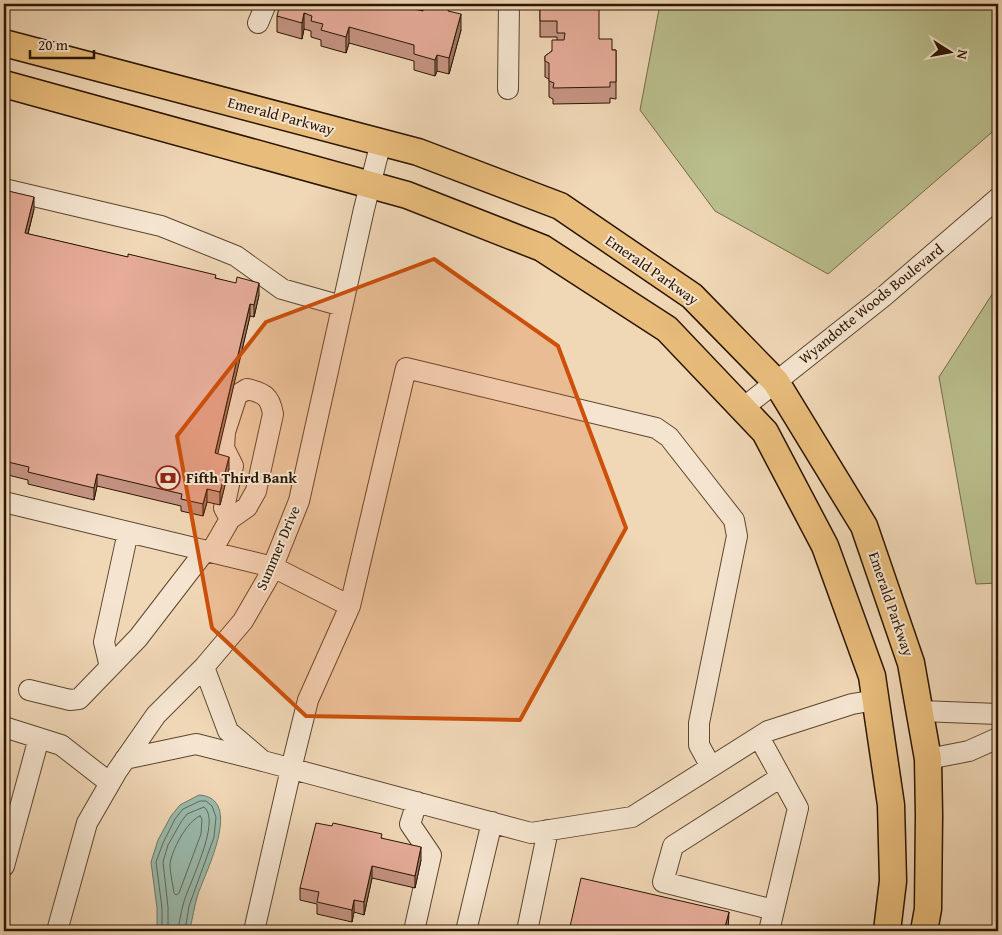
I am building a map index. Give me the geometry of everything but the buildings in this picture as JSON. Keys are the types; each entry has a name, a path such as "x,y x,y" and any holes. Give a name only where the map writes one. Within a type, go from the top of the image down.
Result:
{"main road":[{"name":"Emerald Parkway","path":"4,43 418,152 560,206 692,296 776,382 864,526 911,663 921,711 928,760 929,815 928,900 924,931"},
{"path":"4,84 407,195 542,248 666,329 765,432 825,546 872,676 876,700 891,804 893,881 887,931"}],"street":[{"path":"258,23 266,4"},
{"path":"508,89 509,4"},
{"name":"Summer Drive","path":"57,931 88,823 110,783 156,715 204,666 243,621 273,567 299,500 381,142"},
{"path":"4,189 161,226 236,256 282,289 342,306"},
{"name":"Wyandotte Woods Boulevard","path":"743,408 882,297 998,198"},
{"path":"254,931 308,700 350,606 406,368 656,428 669,437 734,520 737,536 699,724 699,745 711,767"},
{"path":"29,690 70,700 80,699 138,638 208,551 230,519 248,507 256,491 273,414 267,397 258,391 247,389 237,395 225,432 224,448 233,466 224,508 230,519"},
{"path":"4,502 273,567 350,606"},
{"path":"110,667 104,642 128,532"},
{"path":"204,666 228,730 263,761"},
{"path":"125,759 196,744 531,832 632,817 768,731 852,704 876,700"},
{"path":"921,711 998,714"},
{"path":"4,727 61,745 110,783"},
{"path":"759,736 798,808 769,931"},
{"path":"4,866 39,738"},
{"path":"928,760 969,750 998,738"},
{"path":"774,910 664,882 673,846 781,777"},
{"path":"414,931 431,855 410,824 417,802"},
{"path":"466,931 492,822"},
{"path":"527,931 548,830"}],"highlighted area":[{"path":"434,259 558,346 626,528 520,720 306,716 212,628 177,436 266,322"}],"green space":[{"path":"660,4 998,4 998,127 828,274 715,211 640,110"},
{"path":"998,285 998,583 976,584 939,377"}],"water":[{"path":"199,795 212,799 219,808 221,822 214,853 198,894 189,931 157,931 157,908 151,862 158,840 171,816 180,805"}],"place":[{"name":"Fifth Third Bank","path":"168,478"}]}
